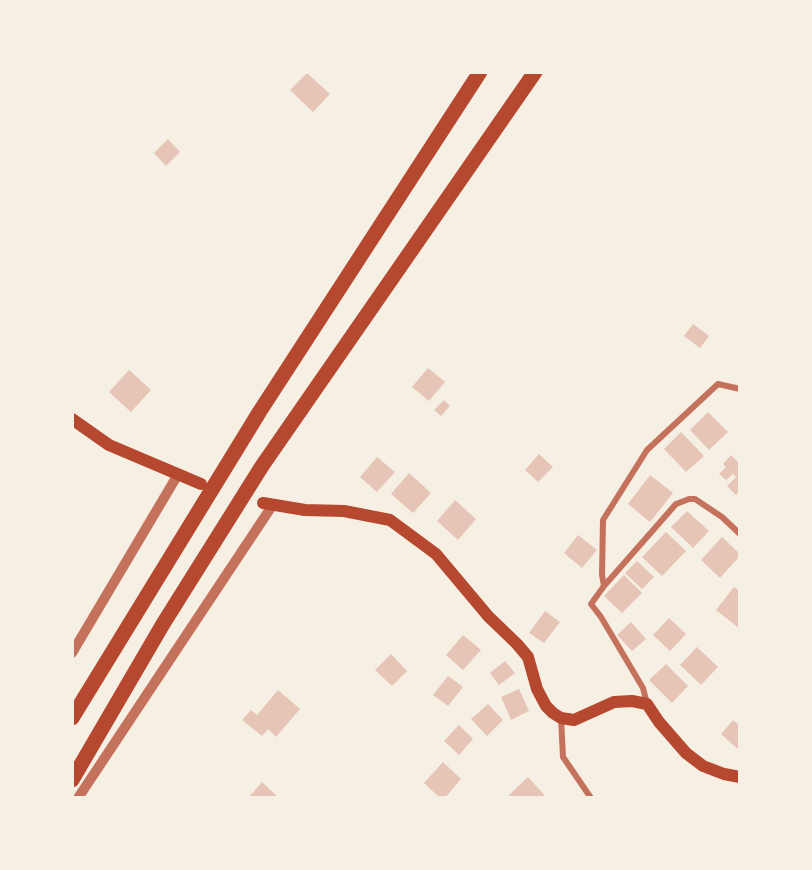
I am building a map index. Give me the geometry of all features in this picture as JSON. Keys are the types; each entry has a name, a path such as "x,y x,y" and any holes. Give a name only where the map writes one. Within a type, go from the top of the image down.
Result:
{"highway":[{"path":"72,718 260,411 480,72"},
{"path":"72,780 163,624 262,466 535,72"}],"main road":[{"path":"72,419 109,444 177,476 201,484"},
{"path":"268,504 305,510 344,511 390,520 436,554 488,616 522,650 528,657 537,689 546,706 561,718 574,720 614,702 632,701 647,704 659,722 686,753 703,766 740,777"}],"street":[{"path":"604,586 602,574 603,520 647,450 718,384 740,389"},
{"path":"72,653 177,476"},
{"path":"647,704 643,688 591,604 676,504 689,499 694,500 722,517 740,534"},
{"path":"78,798 268,504"},
{"path":"561,718 563,757 591,798"}],"building":[{"path":"307,73 330,94 313,112 290,90"},
{"path":"168,139 180,152 166,166 154,153"},
{"path":"693,324 709,336 700,348 684,336"},
{"path":"428,368 445,382 429,401 412,387"},
{"path":"129,370 151,390 131,412 109,392"},
{"path":"444,400 450,406 441,416 434,410"},
{"path":"708,412 728,432 709,450 690,430"},
{"path":"681,432 704,456 686,472 664,449"},
{"path":"539,454 553,467 538,482 525,470"},
{"path":"731,455 740,464 740,491 736,495 727,486 736,477 733,474 726,480 719,474 726,467 723,464"},
{"path":"377,457 395,472 377,492 360,477"},
{"path":"409,473 431,493 413,513 391,494"},
{"path":"650,475 673,493 650,522 628,504"},
{"path":"455,500 476,519 458,540 437,521"},
{"path":"687,511 709,531 693,548 671,527"},
{"path":"666,532 686,551 662,576 642,557"},
{"path":"578,535 597,550 582,568 564,553"},
{"path":"722,537 740,556 720,578 701,560"},
{"path":"637,561 654,577 642,589 625,573"},
{"path":"624,575 642,593 622,613 604,596"},
{"path":"734,587 740,591 740,629 716,610"},
{"path":"545,611 560,622 544,643 529,633"},
{"path":"669,618 686,634 670,651 653,635"},
{"path":"631,622 646,639 632,651 617,635"},
{"path":"463,635 481,650 463,670 446,655"},
{"path":"697,647 718,667 701,685 680,665"},
{"path":"391,654 407,671 392,686 375,670"},
{"path":"505,661 515,673 499,685 490,673"},
{"path":"666,664 688,686 672,703 649,680"},
{"path":"448,676 463,687 448,706 433,695"},
{"path":"519,689 529,711 511,720 501,697"},
{"path":"278,690 300,709 276,737 268,729 262,736 242,720 251,710 257,715"},
{"path":"488,704 503,720 487,736 471,719"},
{"path":"733,720 740,726 740,751 721,734"},
{"path":"459,725 473,739 459,755 444,741"},
{"path":"443,762 461,779 445,798 440,798 424,783"},
{"path":"528,777 547,798 506,798"},
{"path":"262,782 278,797 277,798 248,798"}]}
